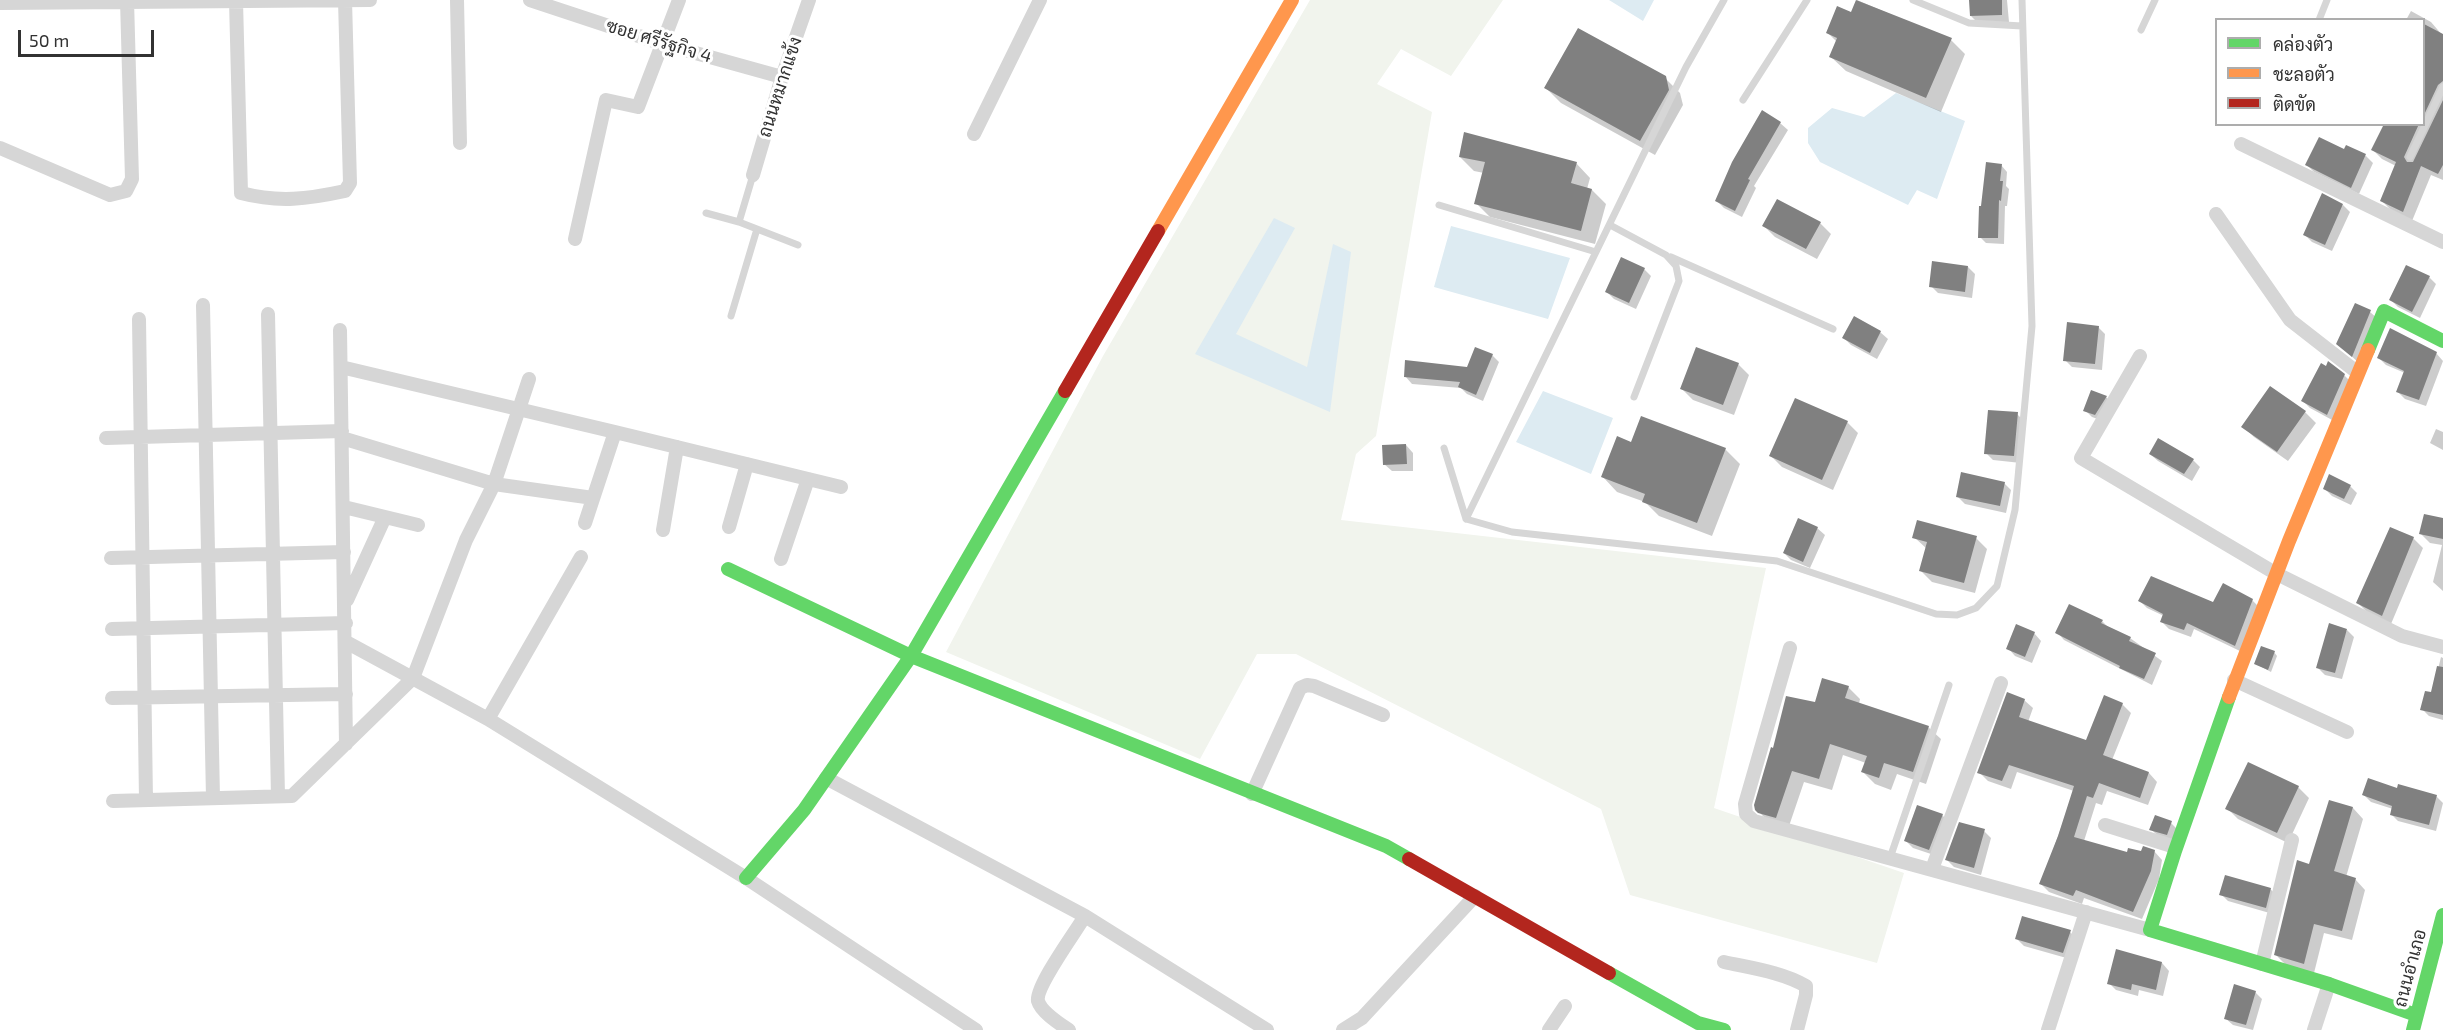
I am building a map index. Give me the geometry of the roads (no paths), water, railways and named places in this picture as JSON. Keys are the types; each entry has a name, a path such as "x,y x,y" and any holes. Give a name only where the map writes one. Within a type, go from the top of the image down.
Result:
{"street":[{"path":"236,1 241,193 264,199 295,199 345,191 350,183 345,0"},
{"path":"0,3 19,1 370,0"},
{"path":"457,0 460,143"},
{"path":"575,239 606,99 638,107 679,0"},
{"name":"ถนนหมากแข้ง","path":"753,175 782,77 809,0"},
{"path":"974,134 1040,0"},
{"path":"746,878 804,810 911,656 1292,0"},
{"path":"0,148 110,195 126,191 132,179 127,1"},
{"name":"ซอย ศรีรัฐกิจ 4","path":"535,1 663,44 782,77"},
{"path":"2241,144 2443,242"},
{"path":"2216,214 2290,320 2358,373"},
{"path":"202,305 213,798"},
{"path":"2150,930 2175,847 2234,680 2384,311 2443,341"},
{"path":"268,314 278,796"},
{"path":"139,319 147,800"},
{"path":"340,330 346,744"},
{"path":"2140,356 2081,458 2276,573 2402,636 2443,647"},
{"path":"341,367 841,487"},
{"path":"113,801 292,796 413,678 466,540 494,484 529,379"},
{"path":"585,523 615,432"},
{"path":"106,438 270,434 342,435 494,484 593,498"},
{"path":"663,530 677,447"},
{"path":"729,527 747,464"},
{"path":"781,559 808,479"},
{"path":"344,507 418,525"},
{"path":"345,604 385,517"},
{"path":"111,558 344,552"},
{"path":"488,719 581,557"},
{"path":"728,569 911,656 1386,846 1696,1027 1724,1030"},
{"path":"112,629 346,623"},
{"path":"346,642 488,719 746,878 976,1030"},
{"path":"1790,648 1745,804 1746,814 1754,821 2150,930 2329,984 2416,1015"},
{"path":"2234,680 2347,732"},
{"path":"1932,869 2001,683"},
{"path":"1252,794 1300,688 1307,685 1314,686 1383,715"},
{"path":"112,698 346,694"},
{"path":"826,778 1085,916 1267,1030"},
{"path":"2105,825 2175,847"},
{"path":"2262,964 2292,840"},
{"path":"1343,1030 1362,1018 1475,896"},
{"path":"2048,1030 2086,912"},
{"name":"ถนนอำเภอ","path":"2413,1030 2443,915"},
{"path":"1069,1030 1041,1007 1038,995 1085,916"},
{"path":"1724,962 1765,971 1806,986 1806,995 1797,1030"},
{"path":"2314,1030 2329,984"},
{"path":"1549,1030 1565,1006"}],"lane":[{"path":"1466,519 1686,67 1724,0"},
{"path":"1743,99 1807,0"},
{"path":"1913,0 1970,23 2022,26"},
{"path":"1466,519 1512,532 1777,561 1936,614 1957,615 1976,608 1997,586 2015,510 2032,326 2022,0"},
{"path":"2141,30 2155,0"},
{"path":"2320,18 2327,0"},
{"path":"2425,125 2443,87"},
{"path":"2410,157 2425,126"},
{"path":"739,222 753,175"},
{"path":"1439,206 1596,252"},
{"path":"706,213 739,222 798,245"},
{"path":"1610,225 1666,255 1833,329"},
{"path":"731,316 757,229"},
{"path":"1634,397 1679,281 1676,266 1666,255"},
{"path":"1444,448 1466,519"},
{"path":"1890,858 1949,685"}]}
